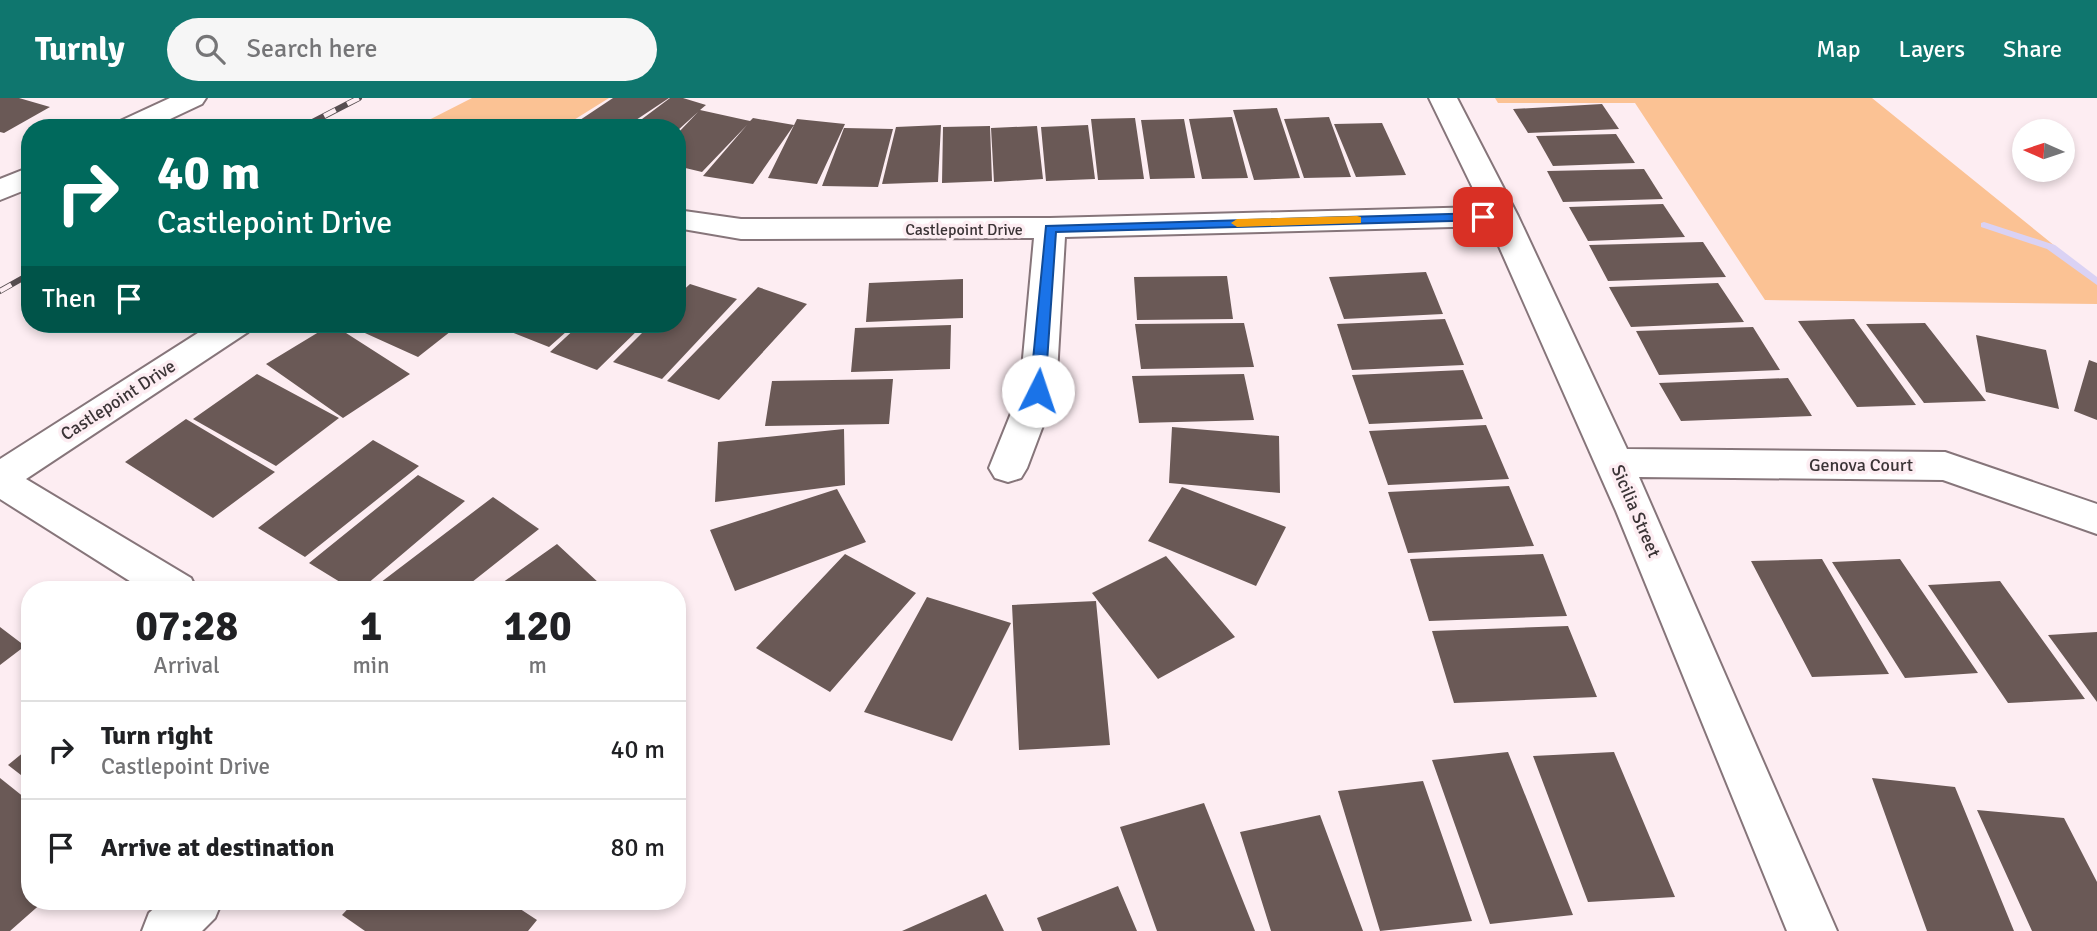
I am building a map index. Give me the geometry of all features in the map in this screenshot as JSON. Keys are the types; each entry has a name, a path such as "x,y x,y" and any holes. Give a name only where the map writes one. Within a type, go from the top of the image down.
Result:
{"street":[{"path":"147,119 192,98"},
{"name":"Sicilia Street","path":"1443,98 1503,216 1616,463 1812,931"},
{"path":"0,191 21,180"},
{"name":"Castlepoint Drive","path":"686,220 741,229 1050,229 1503,216"},
{"path":"1008,468 1038,391 1050,229"},
{"name":"Castlepoint Drive","path":"0,479 222,333"},
{"name":"Genova Court","path":"1616,463 1945,466 2097,519"},
{"path":"0,479 163,581"},
{"path":"167,931 189,910"}],"shaded area":[{"path":"472,98 609,98 575,119 431,119"},
{"path":"1495,98 1872,98 2097,280 2097,304 1765,300 1635,103 1498,103"}],"building":[{"path":"0,98 19,98 50,107 29,119 21,119 21,123 4,133 0,132"},
{"path":"613,98 669,98 638,119 582,119"},
{"path":"670,98 683,98 706,105 700,110 750,121 753,118 794,125 753,184 703,176 747,125 702,172 686,168 686,125 698,112 686,123 686,119 642,119"},
{"path":"1602,104 1619,129 1528,133 1513,109"},
{"path":"1277,108 1300,178 1254,180 1233,110"},
{"path":"1232,117 1248,178 1202,179 1189,119"},
{"path":"1329,117 1351,177 1304,178 1284,119"},
{"path":"1135,118 1144,179 1098,180 1091,119"},
{"path":"797,119 845,124 817,184 768,178"},
{"path":"1184,119 1195,178 1150,179 1141,120"},
{"path":"1382,123 1406,175 1356,177 1334,124"},
{"path":"941,125 938,182 882,184 896,127"},
{"path":"1088,125 1095,179 1046,181 1041,127"},
{"path":"990,126 992,181 942,183 943,127"},
{"path":"1037,126 1043,179 994,182 991,128"},
{"path":"844,128 893,129 878,187 822,186"},
{"path":"1616,134 1635,163 1553,166 1536,136"},
{"path":"1644,169 1663,199 1563,202 1547,171"},
{"path":"1663,204 1685,237 1588,241 1569,207"},
{"path":"1703,242 1726,277 1608,281 1589,245"},
{"path":"1426,272 1443,314 1344,319 1329,277"},
{"path":"1227,276 1233,319 1137,320 1134,277"},
{"path":"963,279 963,318 866,322 869,283"},
{"path":"1718,283 1744,322 1631,327 1609,287"},
{"path":"690,284 737,299 662,379 613,362 642,333 686,333 686,288"},
{"path":"758,287 807,304 719,400 667,381"},
{"path":"1445,319 1464,365 1352,370 1337,324"},
{"path":"1854,319 1916,405 1857,407 1798,321"},
{"path":"1244,323 1254,367 1141,369 1135,324"},
{"path":"1925,323 1986,401 1924,403 1866,324"},
{"path":"951,325 950,369 851,372 855,328"},
{"path":"1753,327 1780,370 1659,375 1636,331"},
{"path":"317,333 346,333 410,374 343,418 266,364"},
{"path":"365,333 449,333 418,357"},
{"path":"514,333 565,333 549,347"},
{"path":"570,333 635,333 597,370 550,352"},
{"path":"1976,335 2046,350 2059,409 1986,392"},
{"path":"2089,360 2097,363 2097,420 2074,411"},
{"path":"1463,370 1483,419 1369,424 1352,375"},
{"path":"257,374 339,418 276,466 193,419"},
{"path":"1244,374 1254,420 1139,423 1132,376"},
{"path":"1788,378 1812,416 1681,421 1659,383"},
{"path":"893,379 889,424 765,426 772,381"},
{"path":"186,419 275,472 213,518 125,462"},
{"path":"1486,425 1509,479 1388,485 1369,431"},
{"path":"1172,427 1279,436 1280,493 1169,483"},
{"path":"844,429 845,485 715,502 718,442"},
{"path":"373,440 419,466 305,557 258,528"},
{"path":"418,475 465,501 371,581 338,581 309,563"},
{"path":"1509,486 1534,546 1408,553 1388,492"},
{"path":"1182,487 1286,527 1256,586 1148,541"},
{"path":"837,489 866,542 735,591 710,530"},
{"path":"493,497 539,529 473,581 383,581"},
{"path":"557,544 597,581 505,581"},
{"path":"845,554 916,593 830,692 756,648"},
{"path":"1543,554 1567,616 1429,621 1410,559"},
{"path":"1166,556 1235,637 1158,679 1092,593"},
{"path":"1822,559 1889,674 1812,677 1751,561"},
{"path":"1900,559 1978,673 1905,678 1832,562"},
{"path":"2000,581 2085,699 2008,703 1928,585"},
{"path":"927,597 1011,623 952,741 864,712"},
{"path":"1096,601 1110,745 1019,750 1012,605"},
{"path":"1568,626 1597,697 1454,703 1432,631"},
{"path":"0,627 21,643 21,649 0,665"},
{"path":"2097,632 2097,702 2048,635"},
{"path":"1508,752 1573,915 1490,924 1432,760"},
{"path":"1614,752 1675,897 1588,902 1533,756"},
{"path":"21,754 21,775 8,765"},
{"path":"0,778 21,795 21,910 34,910 10,931 0,931"},
{"path":"1872,778 1955,787 2014,931 1927,931"},
{"path":"1423,781 1472,921 1380,931 1338,791"},
{"path":"1204,803 1255,931 1157,931 1120,827"},
{"path":"1977,810 2064,818 2097,882 2097,931 2032,931"},
{"path":"1320,815 1363,931 1271,931 1240,832"},
{"path":"1118,886 1137,931 1042,931 1037,918"},
{"path":"986,894 1004,931 902,931"},
{"path":"347,910 522,910 537,920 528,931 365,931 342,915"}],"waterway":[{"path":"1984,225 2051,247 2097,282"}],"railway":[{"path":"318,119 359,98"},
{"path":"0,291 21,279"}],"slow traffic":[{"path":"1237,223 1357,220"}],"route":[{"path":"1038,391 1050,229 1483,217"}]}
